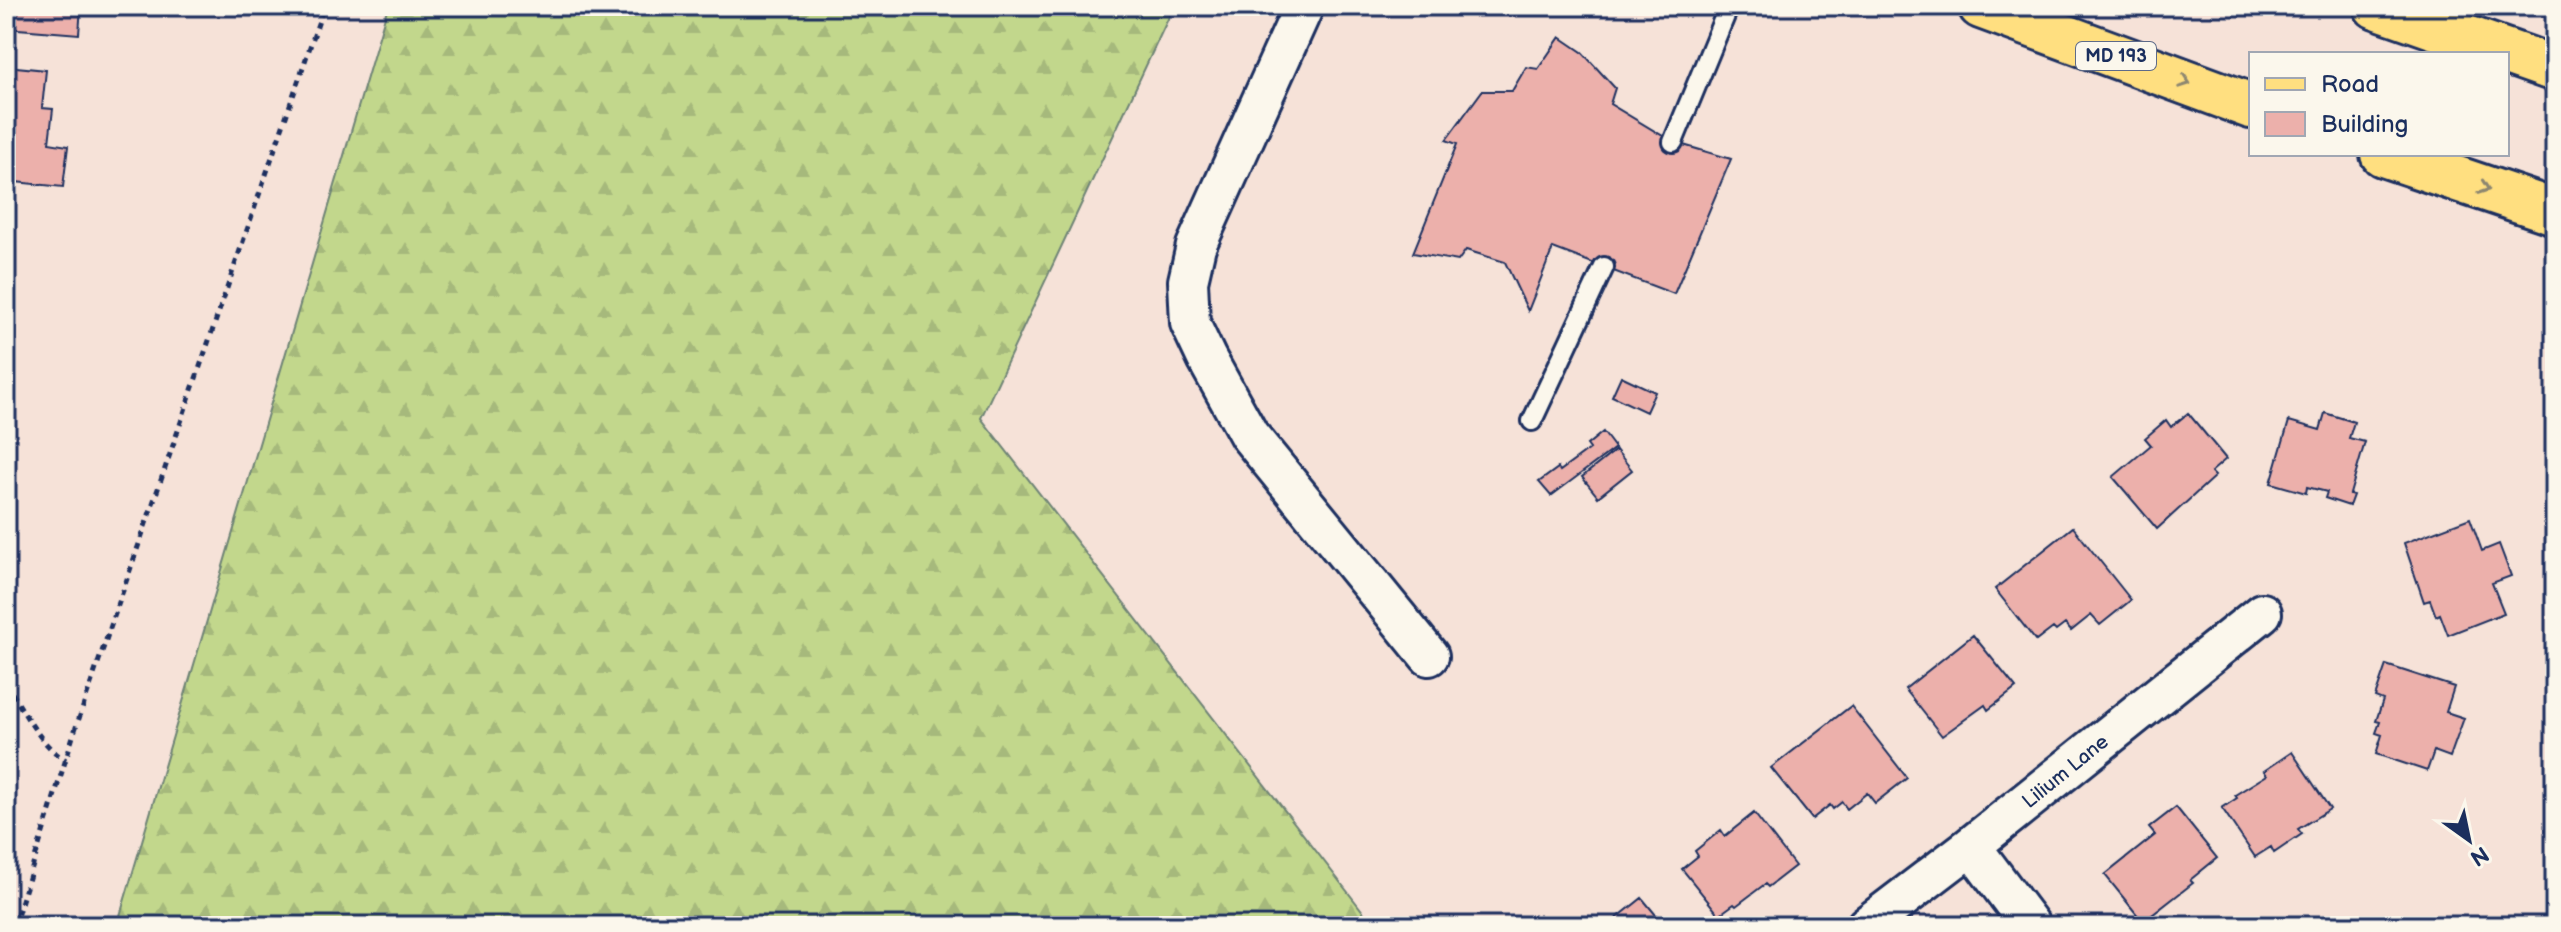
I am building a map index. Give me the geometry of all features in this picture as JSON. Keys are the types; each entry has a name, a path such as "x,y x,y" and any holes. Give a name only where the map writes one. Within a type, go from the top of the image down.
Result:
{"main road":[{"name":"MD 193","path":"1981,6 2249,105"},
{"path":"2376,6 2507,52"},
{"path":"2509,53 2555,69"},
{"path":"2389,156 2555,212"}],"street":[{"path":"1304,6 1196,246 1188,281 1190,323 1249,435 1429,656"},
{"name":"Lilium Lane","path":"1866,926 2262,613"},
{"path":"1971,846 2031,926"}],"lane":[{"path":"1673,142 1729,6"},
{"path":"1532,421 1604,267"}],"path":[{"path":"14,926 66,760 324,6"},
{"path":"6,683 32,724 57,755 66,760"}],"green space":[{"path":"388,6 1174,6 981,418 1374,926 117,926"}],"building":[{"path":"6,6 81,6 79,34 6,28"},
{"path":"1560,37 1582,52 1615,88 1610,104 1673,142 1731,159 1674,294 1553,248 1528,311 1505,262 1466,250 1458,261 1413,253 1457,144 1446,140 1482,91 1512,91 1526,67 1538,69"},
{"path":"6,66 46,70 42,108 53,109 49,143 68,146 63,187 6,181"},
{"path":"1621,376 1655,392 1646,412 1612,396"},
{"path":"2188,413 2226,459 2211,472 2215,476 2157,529 2113,477 2151,445 2145,438 2166,420 2171,427"},
{"path":"2325,413 2354,422 2349,438 2365,442 2349,506 2325,498 2327,492 2307,487 2306,493 2271,483 2289,421 2320,430"},
{"path":"1603,432 1615,448 1551,496 1539,482 1590,449 1587,445"},
{"path":"1616,450 1632,470 1598,497 1582,477"},
{"path":"2470,518 2482,551 2499,544 2511,576 2492,583 2504,613 2448,635 2440,614 2436,616 2430,600 2424,602 2404,543"},
{"path":"2073,527 2131,600 2100,625 2091,615 2071,631 2065,624 2056,631 2053,628 2036,641 1995,589"},
{"path":"1973,635 2016,688 1988,710 1985,705 1942,736 1905,689"},
{"path":"2386,665 2454,687 2446,712 2464,718 2450,757 2434,751 2427,771 2376,754 2382,735 2376,733 2380,722 2376,721 2383,700 2375,697"},
{"path":"1851,706 1907,778 1875,803 1867,793 1847,809 1842,802 1833,809 1830,805 1812,819 1771,768"},
{"path":"2292,752 2330,809 2298,829 2302,834 2274,853 2271,847 2255,857 2222,808 2237,798 2235,795 2267,775 2264,771"},
{"path":"2176,807 2217,858 2190,880 2193,883 2143,922 2105,875 2155,835 2149,828"},
{"path":"1754,813 1795,866 1768,887 1765,884 1719,915 1682,869 1698,856 1695,851 1721,830 1725,836"},
{"path":"1642,898 1665,926 1607,926"}]}
